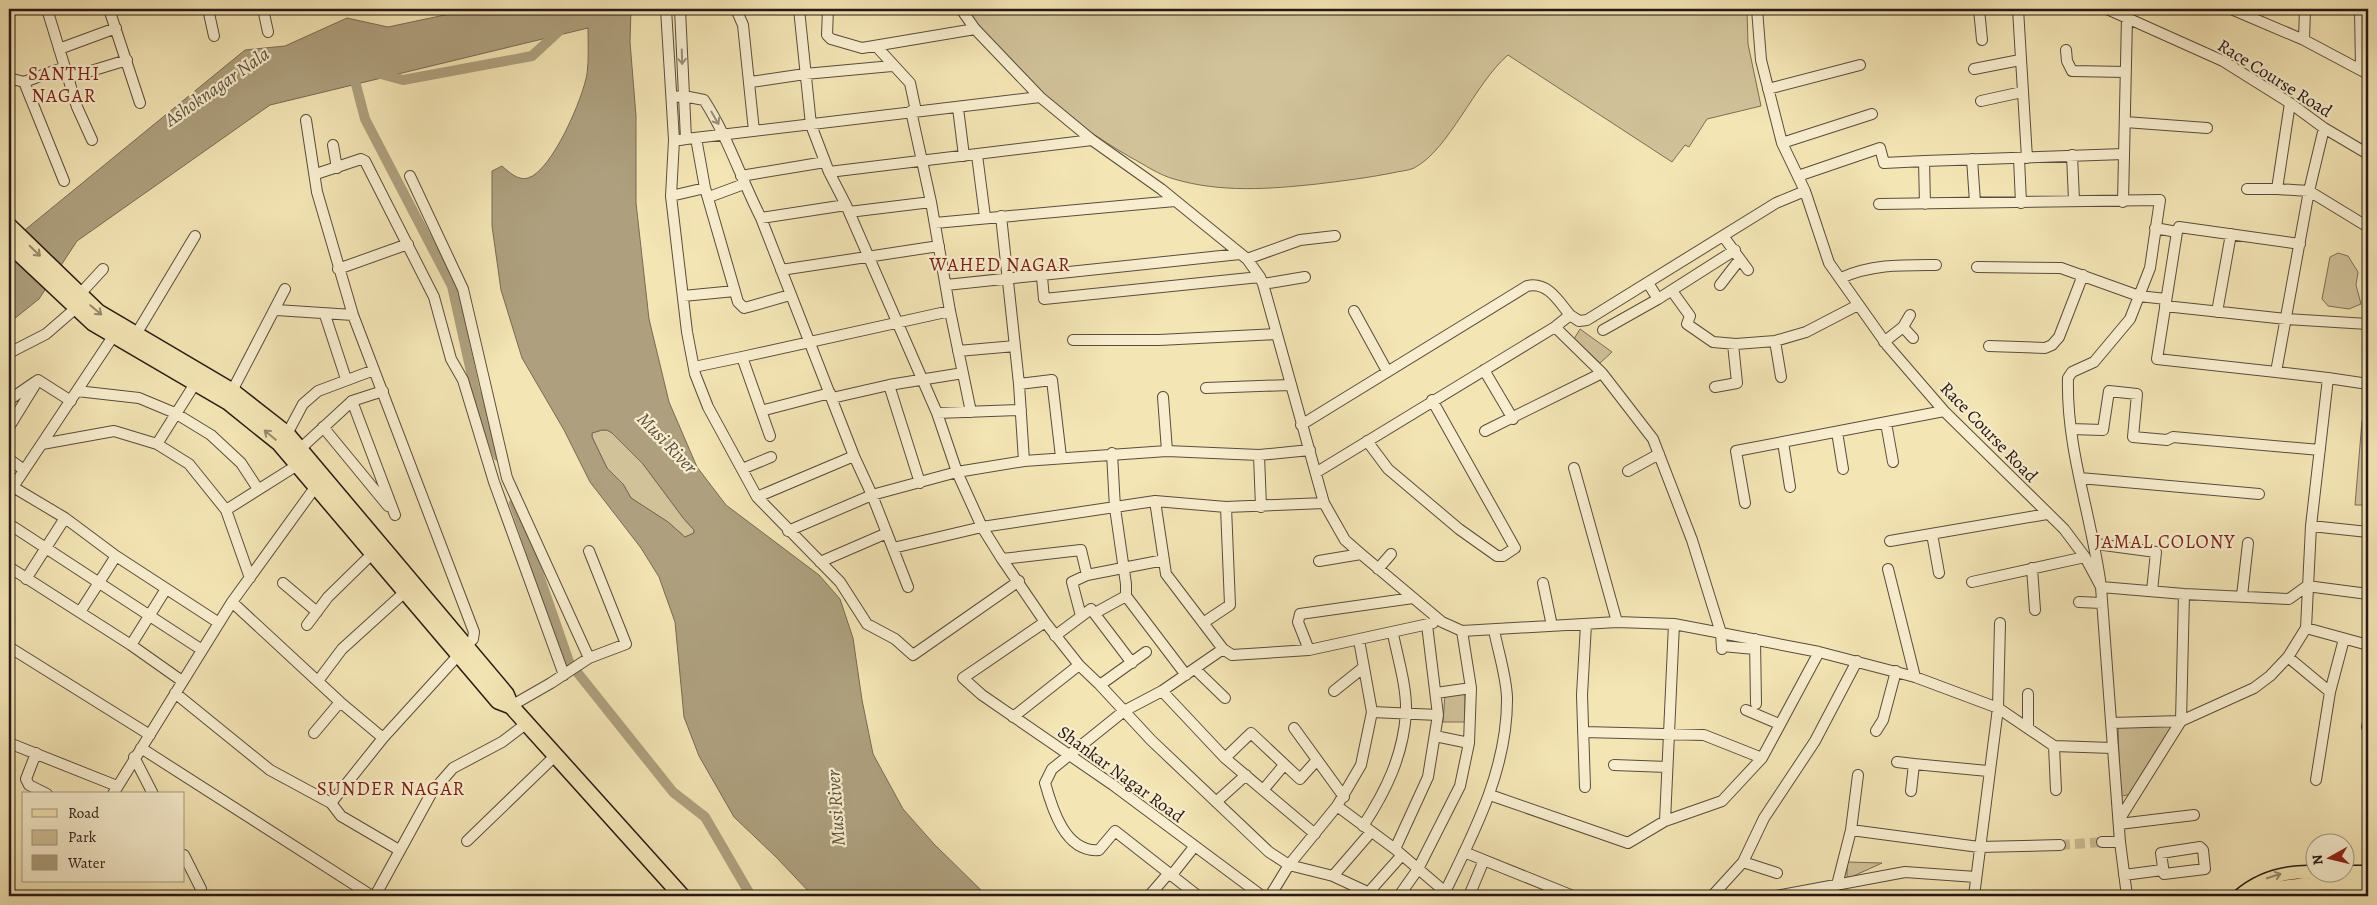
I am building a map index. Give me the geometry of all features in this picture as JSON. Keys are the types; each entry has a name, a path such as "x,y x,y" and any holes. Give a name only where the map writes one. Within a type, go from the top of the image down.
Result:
{"highway":[{"path":"9,226 77,301 98,312 117,332 228,402 300,457"},
{"path":"9,244 57,280"},
{"path":"117,332 135,336 232,391 286,434 300,457 462,650 498,701 511,706 528,723 682,896"},
{"path":"320,481 373,553 406,592 462,650"}],"main road":[{"path":"2354,872 2368,872"},
{"path":"2238,896 2258,882 2280,874 2304,873"},
{"path":"2258,896 2268,891 2292,886 2368,884"}],"street":[{"path":"47,9 77,106 92,140"},
{"path":"109,9 140,103"},
{"path":"208,9 214,36"},
{"path":"263,9 268,32"},
{"path":"666,9 674,140 671,196 694,367 708,407 757,497 788,531 840,582 867,624 895,639 913,655 1019,581"},
{"path":"680,9 684,96 691,139 738,302 744,308 790,295"},
{"path":"736,9 743,26 751,82 754,131"},
{"path":"799,9 811,125 827,167 847,208 937,413 957,472 982,527 1045,622 1079,665 1216,802 1269,852 1289,865 1333,876 1373,894 1398,852 1428,778 1438,715 1427,625"},
{"path":"828,9 826,30 831,39 862,48 975,29"},
{"path":"961,9 975,29 1040,97 1092,140 1161,189 1244,257 1262,281 1289,385 1317,472 1324,503 1345,540 1442,622 1462,631 1617,622 1674,624 1721,633 1755,644 1819,652 1896,671 1998,708 2054,746 2112,748"},
{"name":"Race Course Road","path":"1757,9 1761,60 1782,143 1805,191 1829,263 1884,342 1944,411 2064,529 2085,557 2101,587 2112,748 2120,842 2127,896"},
{"path":"1979,9 1982,40"},
{"path":"2018,9 2022,92 2023,158 2021,203"},
{"path":"2231,9 2244,12 2304,40 2365,72"},
{"path":"2304,40 2305,9"},
{"path":"2360,9 2365,72"},
{"name":"Race Course Road","path":"2111,10 2223,61 2290,103 2324,128 2368,154"},
{"path":"2123,202 2127,17"},
{"path":"59,49 92,39 95,35 116,28"},
{"path":"876,46 892,66 910,83 921,162 931,202 950,311 971,412"},
{"path":"2066,50 2067,61 2072,71 2126,72"},
{"path":"68,78 127,60"},
{"path":"1974,69 2020,60"},
{"path":"1768,89 1860,65"},
{"path":"751,82 805,74 892,66"},
{"path":"9,78 24,82 65,67"},
{"path":"24,82 64,181"},
{"path":"1981,101 2022,92"},
{"path":"672,97 684,96 704,100 725,135 742,180 761,218 854,456 872,495 908,587"},
{"path":"674,140 1040,97"},
{"path":"2277,189 2290,103"},
{"path":"958,108 964,156"},
{"path":"1782,143 1872,114"},
{"path":"306,120 316,174 317,192 353,315 473,624 473,639 383,738 331,803"},
{"path":"2125,122 2207,128"},
{"path":"2276,372 2308,191 2324,128"},
{"path":"671,196 707,193 742,180 827,167 921,162 1092,140"},
{"path":"333,145 337,168"},
{"path":"1798,176 1880,148 1884,162 2124,154"},
{"path":"977,155 985,218"},
{"path":"2072,155 2074,200"},
{"path":"316,174 361,159 365,162 434,296 451,359 463,380 494,482 564,674"},
{"path":"1972,159 1975,202"},
{"path":"1924,161 1925,204"},
{"path":"410,176 463,289 507,478 589,658"},
{"path":"2247,189 2308,191 2368,227"},
{"path":"1301,425 1528,286 1534,284 1548,289 1570,315 1580,321 1587,320 1776,203 1805,191"},
{"path":"1879,204 2160,200 2150,268 2130,319 2094,362 2072,372 2068,378 2071,429 2080,478 2096,544 2101,587 2184,594 2289,599 2307,586 2368,594"},
{"path":"935,223 1175,201"},
{"path":"761,218 847,208 931,202"},
{"path":"1001,216 1019,384 1024,461"},
{"path":"2300,244 2179,227 2157,359 2368,384"},
{"path":"2156,228 2177,232"},
{"path":"2217,312 2231,234"},
{"path":"135,336 195,236"},
{"path":"946,285 1244,257 1300,240 1336,236"},
{"path":"1723,236 1748,270"},
{"path":"338,269 408,244"},
{"path":"781,270 939,246"},
{"path":"1720,285 1737,255"},
{"path":"1603,330 1737,255"},
{"path":"1841,278 1861,269 1900,265 1936,266"},
{"path":"1977,267 2061,268 2139,296 2165,303 2217,312 2286,319 2368,324"},
{"path":"9,353 46,334 77,301 103,269"},
{"path":"1989,346 2045,348 2052,345 2059,337 2083,275"},
{"path":"1042,276 1044,299 1305,277"},
{"path":"1648,283 1658,299"},
{"path":"232,391 276,310 285,289"},
{"path":"683,296 734,291"},
{"path":"1672,291 1690,316 1687,324 1713,342 1733,344 1775,341 1806,332 1858,305"},
{"path":"276,310 326,315 353,315"},
{"path":"694,367 809,340 950,311"},
{"path":"1354,311 1387,371"},
{"path":"326,315 346,379"},
{"path":"1317,472 1432,400 1555,327 1570,315"},
{"path":"1884,342 1903,327 1910,315"},
{"path":"1555,327 1602,372 1654,438 1692,540 1721,633 1722,648 1755,644"},
{"path":"1903,327 1913,338"},
{"path":"117,332 11,490 65,518 116,556 219,623"},
{"path":"1072,340 1159,340 1276,334"},
{"path":"1775,341 1780,377"},
{"path":"1715,387 1738,383 1733,344"},
{"path":"958,350 1015,346"},
{"path":"742,357 770,436"},
{"path":"286,434 302,404 318,391 374,370"},
{"path":"1484,370 1513,419"},
{"path":"1485,431 1513,419 1602,372"},
{"path":"761,410 831,395 964,373"},
{"path":"2111,723 2181,720 2254,688 2270,676 2288,657 2306,628 2311,526 2328,378"},
{"path":"38,380 71,401"},
{"path":"9,400 38,380"},
{"path":"9,427 38,380"},
{"path":"1019,384 1052,380 1061,457"},
{"path":"157,444 196,382"},
{"path":"889,385 920,483"},
{"path":"1206,388 1289,385"},
{"path":"77,391 139,398 175,413 217,441 241,463 258,489"},
{"path":"226,510 258,489 300,457 324,427 352,402 383,391"},
{"path":"2071,429 2104,430 2109,391 2137,394 2133,437 2167,440 2173,437 2320,450"},
{"path":"1163,397 1166,451"},
{"path":"1367,441 1388,469 1459,529 1497,556 1503,556 1515,548 1432,400"},
{"path":"324,427 394,515 352,402"},
{"path":"937,413 1021,410"},
{"path":"1745,503 1736,451 1944,411"},
{"path":"1886,423 1894,462"},
{"path":"42,444 114,431 157,444 189,464 226,510 250,578"},
{"path":"1836,432 1843,469"},
{"path":"1783,442 1790,487"},
{"path":"788,531 872,495 957,472 1024,461 1166,451 1259,455 1310,450"},
{"path":"1112,454 1115,508 1126,596 1186,675"},
{"path":"1628,471 1659,454"},
{"path":"1259,455 1261,507"},
{"path":"757,497 854,456"},
{"path":"742,469 771,457"},
{"path":"9,459 24,470"},
{"path":"1574,468 1617,622"},
{"path":"494,482 507,478"},
{"path":"2080,478 2259,494"},
{"path":"9,743 36,753 115,790 232,602 320,481"},
{"path":"893,548 982,527 1156,502 1226,507 1324,503"},
{"path":"1156,502 1166,574 1223,649 1232,655 1309,650 1442,622"},
{"path":"1203,623 1230,605 1226,507"},
{"path":"1890,541 2047,514"},
{"path":"26,578 65,518"},
{"path":"9,524 202,650"},
{"path":"2311,526 2368,532"},
{"path":"820,562 887,533"},
{"path":"1932,534 1938,573"},
{"path":"2242,596 2248,543"},
{"path":"2096,544 2156,552 2152,591"},
{"path":"1002,559 1080,550 1088,575"},
{"path":"511,706 589,658 626,644 589,551"},
{"path":"307,625 328,597 373,553"},
{"path":"1319,561 1361,554"},
{"path":"1378,569 1391,554"},
{"path":"80,612 116,556"},
{"path":"1972,582 2085,557"},
{"path":"1081,616 1072,582 1088,575 1164,560"},
{"path":"9,567 131,645 182,681"},
{"path":"2032,568 2035,610"},
{"path":"1888,570 1915,677"},
{"path":"283,583 317,612"},
{"path":"1543,583 1552,626"},
{"path":"131,645 166,589"},
{"path":"318,680 342,649 406,592"},
{"path":"2119,822 2181,720 2184,594"},
{"path":"1095,613 1126,596"},
{"path":"1309,650 1298,622 1300,614 1413,598"},
{"path":"232,602 340,702 383,738"},
{"path":"2079,602 2102,603"},
{"path":"1055,636 1089,610 1095,613 1132,663"},
{"name":"Shankar Nagar Road","path":"1045,622 963,678 1012,717 1113,785 1262,896"},
{"path":"1974,896 1988,771 1998,708 2000,623"},
{"path":"1585,788 1582,695 1586,624"},
{"path":"1665,821 1674,624"},
{"path":"2306,628 2368,645"},
{"path":"1337,806 1398,852 1448,894 1464,852 1490,795 1504,742 1507,696 1494,630"},
{"path":"1399,896 1418,869 1460,786 1469,743 1471,688 1462,631"},
{"path":"1333,876 1367,829 1399,757 1406,712 1392,634"},
{"path":"2316,780 2330,692 2344,639"},
{"path":"1270,896 1289,865 1344,797 1361,765 1372,712 1359,640"},
{"path":"1755,644 1756,704"},
{"path":"9,647 150,735"},
{"path":"1198,896 1115,831 1099,850 1084,848 1069,836 1053,813 1045,783 1052,768 1124,712 1186,675 1223,649"},
{"path":"1100,685 1146,652"},
{"path":"1490,795 1628,843 1665,821 1722,801 1762,758 1819,652"},
{"path":"2288,657 2330,692"},
{"path":"1712,896 1743,862 1764,818 1815,741 1857,661"},
{"path":"1012,717 1079,665"},
{"path":"1334,691 1364,667"},
{"path":"1195,669 1225,698"},
{"path":"1876,731 1883,720 1896,671"},
{"path":"1436,693 1471,688"},
{"path":"1162,690 1225,758 1315,834"},
{"path":"175,693 270,770 331,803 341,816 399,850"},
{"path":"2028,694 2028,728"},
{"path":"314,733 340,702"},
{"path":"1746,710 1779,724"},
{"path":"1372,712 1406,712 1438,715"},
{"path":"141,748 373,896 432,792 453,768 502,742 528,723"},
{"path":"1294,728 1344,797"},
{"path":"1583,732 1704,735 1762,758"},
{"path":"1225,758 1251,733 1300,779 1318,760"},
{"path":"1435,736 1469,743"},
{"path":"2054,746 2056,790"},
{"path":"36,753 26,779 29,785 43,792"},
{"path":"467,841 556,755"},
{"path":"134,757 152,792"},
{"path":"1897,762 1988,771"},
{"path":"1910,790 1914,764"},
{"path":"1264,789 1284,765"},
{"path":"1614,765 1667,767"},
{"path":"1216,802 1246,775"},
{"path":"1837,885 1851,830 1858,775"},
{"path":"2119,822 2194,815"},
{"path":"1851,830 1979,848 2060,845"},
{"path":"2102,842 2120,842"},
{"path":"1149,896 1194,847"},
{"path":"2200,847 2203,850 2206,867 2203,870 2166,875 2162,870 2160,855 2163,852 2200,847"},
{"path":"1464,852 1573,896"},
{"path":"185,857 201,889"},
{"path":"1469,896 1484,860"},
{"path":"1743,862 1778,873"},
{"path":"2124,876 2162,870"},
{"path":"1776,896 1815,893 1837,885 1905,872 1976,877"}],"green space":[{"path":"966,9 1747,9 1748,44 1761,106 1707,119 1689,147 1685,145 1672,162 1508,55 1484,82 1439,147 1414,168 1364,178 1299,186 1246,189 1210,186 1174,179 1152,170 1083,127 1040,92 1020,72"},
{"path":"2338,253 2348,256 2358,272 2356,285 2361,304 2349,309 2328,306 2322,299 2330,257"},
{"path":"1580,329 1612,352 1600,363 1574,339"},
{"path":"2362,421 2368,422 2368,505 2355,505"},
{"path":"602,430 612,433 643,464 694,530 694,533 685,537 668,522 631,498 623,484 607,468 592,437 592,433"},
{"path":"1465,692 1465,722 1443,722 1445,695"},
{"path":"2170,723 2173,728 2131,794 2123,796 2120,793 2118,725"},
{"path":"1847,862 1882,863 1847,879"},
{"path":"2290,893 2368,895 2368,896 2277,896"}],"water":[{"name":"Musi River","path":"473,9 631,9 630,42 636,116 636,203 649,319 669,402 697,467 726,505 819,575 840,599 853,638 862,700 873,754 903,809 934,844 987,896 813,896 734,817 699,756 684,717 675,622 659,577 641,548 590,482 564,430 522,358 501,290 492,226 492,171 502,166 517,177 524,179 537,173 547,162 573,116 584,85 588,63 588,28 270,105 77,241 39,299 9,323 9,243 245,50 285,46 347,18 388,27","holes":["607,430 643,464 694,530 694,533 685,537 668,522 631,498 623,484 607,468 592,437 592,433"]}],"waterway":[{"name":"Ashoknagar Nala","path":"377,73 403,80 532,56 583,9"},
{"path":"353,73 365,119 452,286 475,390 498,456"},
{"path":"514,503 569,662 673,792 705,817 751,896"}],"tunnel":[{"path":"2060,845 2102,842"}],"district":[{"name":"SANTHI NAGAR","path":"64,85"},
{"name":"WAHED NAGAR","path":"1000,265"},
{"name":"JAMAL COLONY","path":"2165,542"},
{"name":"SUNDER NAGAR","path":"391,789"}]}
